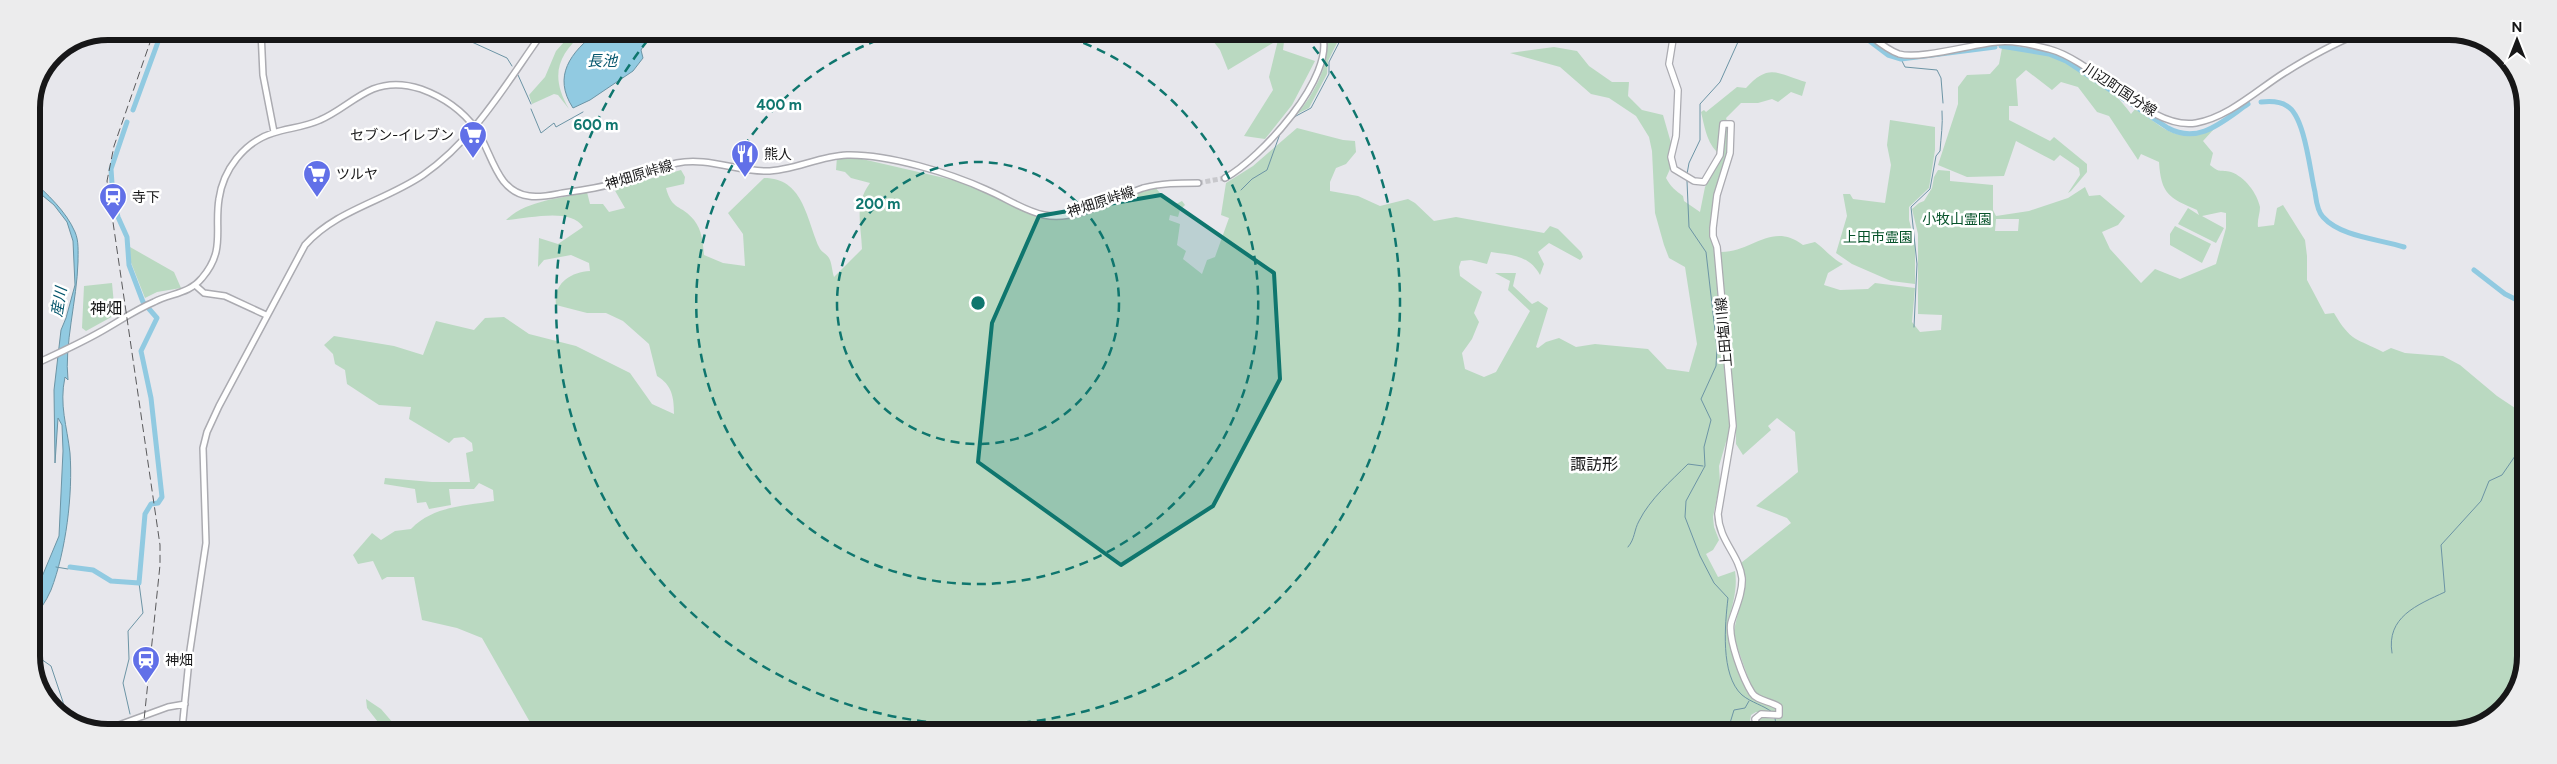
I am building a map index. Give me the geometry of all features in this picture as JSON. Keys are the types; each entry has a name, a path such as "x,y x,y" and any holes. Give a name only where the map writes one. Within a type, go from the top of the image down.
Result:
{"main road":[{"name":"上田塩川線","path":"1673,40 1669,64 1678,90 1676,136 1671,157 1674,169 1694,181 1704,182 1720,155 1723,124 1731,124 1732,129 1730,153 1717,195 1712,232 1717,247 1733,426 1718,514 1718,526 1723,540 1734,556 1742,579 1731,626 1731,635 1738,660 1752,694 1779,707 1779,715 1761,714 1755,719 1756,724"}],"street":[{"path":"40,362 77,344 149,304 184,292 195,286 209,269 216,254 219,237 218,202 228,171 249,146 274,132 263,75 261,40"},
{"path":"183,724 190,650 206,543 206,502 202,466 204,443 219,406 266,315 301,251 320,230 340,217 392,194 447,156 474,128 537,40"},
{"path":"1225,178 1235,173 1269,141 1305,97 1322,64 1325,47 1324,40"},
{"name":"川辺町国分線","path":"1877,40 1891,50 1906,55 1996,42 2017,42 2050,50 2076,62 2159,116 2186,124 2204,121 2223,114 2308,58 2346,40"},
{"name":"神畑原峠線","path":"274,132 320,120 372,89 398,85 417,88 445,100 457,109 474,128 498,174 509,188 524,196 535,197 596,188 686,161 769,171 821,158 848,155 900,162 945,174 980,187 1031,211 1056,216 1078,212 1157,185 1198,183"},
{"path":"195,286 204,293 224,296 266,315"},
{"path":"121,724 168,707 185,704"}],"highlighted area":[{"path":"1161,195 1274,273 1280,379 1213,506 1121,565 978,462 992,323 1039,216"}],"green space":[{"path":"566,40 576,40 562,58 558,76 563,97 569,109 558,95 554,94 532,104 529,95 545,77 556,51"},
{"path":"1212,40 1278,40 1228,70 1220,50"},
{"path":"1278,40 1284,40 1283,50 1315,61 1292,105 1265,139 1244,136 1273,90 1269,77"},
{"path":"1327,40 1338,40 1328,61 1327,74 1309,108 1297,114 1316,87 1327,55"},
{"path":"1554,47 1577,51 1589,66 1612,82 1629,82 1628,96 1642,110 1663,115 1671,143 1670,169 1666,178 1673,188 1683,196 1684,201 1700,212 1705,187 1722,156 1710,142 1701,112 1704,110 1706,112 1737,87 1746,88 1761,75 1767,73 1780,73 1806,82 1802,96 1791,92 1778,102 1772,99 1758,103 1741,103 1726,118 1730,129 1727,153 1710,232 1716,248 1716,273 1730,426 1729,440 1726,442 1719,466 1720,483 1713,517 1714,527 1719,540 1713,550 1706,554 1718,577 1735,571 1735,591 1728,624 1732,653 1741,676 1753,694 1759,700 1776,709 1775,712 1756,712 1751,715 1750,721 1754,724 531,724 482,638 457,628 422,620 414,577 387,577 382,580 373,561 358,564 353,555 372,533 381,540 395,531 411,529 420,521 439,511 494,501 493,490 479,483 474,489 449,489 451,505 429,509 426,502 417,503 415,489 384,484 385,478 432,482 470,482 466,453 473,451 472,443 464,437 454,438 449,443 409,419 411,407 379,405 347,384 345,370 335,364 333,354 324,345 334,336 394,346 423,355 436,321 474,330 485,318 504,317 529,334 576,346 630,373 652,404 674,414 671,392 666,383 657,376 649,344 623,321 606,313 587,313 556,305 557,291 560,285 564,280 576,274 590,271 589,263 571,255 544,260 538,267 539,238 558,244 583,227 569,217 559,216 506,220 514,213 533,204 587,192 590,204 603,204 609,212 625,208 614,189 681,170 685,177 684,184 666,188 668,195 674,204 689,215 697,224 702,237 704,255 723,263 745,266 743,234 728,213 764,178 777,180 795,192 806,212 819,247 830,260 834,277 862,249 860,207 865,191 870,183 851,178 845,172 836,170 837,157 849,156 962,182 1031,213 1066,216 1155,187 1165,199 1174,205 1182,201 1185,205 1180,210 1178,217 1170,215 1169,220 1180,224 1177,245 1186,251 1183,259 1202,274 1207,260 1215,257 1229,218 1221,215 1226,183 1253,166 1297,128 1343,140 1355,141 1356,152 1346,164 1336,168 1330,182 1330,191 1358,196 1380,206 1408,199 1434,221 1456,217 1544,233 1550,226 1558,229 1581,252 1583,257 1580,260 1549,243 1538,252 1544,264 1540,275 1531,263 1519,257 1506,254 1491,252 1487,264 1471,260 1461,261 1459,267 1460,276 1482,292 1474,313 1479,322 1472,339 1462,353 1465,369 1484,377 1496,372 1530,311 1508,290 1510,281 1495,273 1516,273 1513,286 1532,304 1538,301 1548,308 1536,347 1538,348 1546,342 1559,338 1576,347 1595,344 1648,349 1667,369 1689,372 1697,344 1685,267 1669,258 1655,213 1652,151 1649,137 1636,116 1609,98 1591,94 1560,67 1510,53"},
{"name":"小牧山霊園","path":"2002,48 2039,52 2057,58 2091,75 2120,100 2131,114 2136,108 2163,128 2181,135 2201,134 2214,129 2203,141 2213,153 2210,165 2218,170 2236,174 2250,186 2260,207 2258,227 2274,225 2277,208 2283,205 2305,240 2307,280 2325,314 2334,313 2345,329 2355,338 2383,352 2391,348 2405,353 2443,356 2460,365 2497,396 2517,409 2517,656 2512,682 2505,694 2490,710 2471,720 2449,724 1762,724 1757,720 1760,717 1775,719 1780,716 1779,705 1760,696 1752,689 1733,635 1741,599 1741,563 1791,523 1787,518 1756,506 1798,472 1795,432 1777,418 1768,426 1771,430 1743,455 1736,444 1719,273 1720,252 1742,248 1771,237 1792,238 1803,245 1815,242 1843,264 1828,273 1824,285 1840,290 1868,289 1875,283 1915,288 1912,322 1920,332 1941,330 1942,315 1918,314 1918,234 1912,209 1924,201 1932,188 1934,177 1938,170 1950,171 1950,181 1993,185 1993,210 1996,216 2029,211 2068,198 2085,187 2089,196 2100,195 2125,216 2118,225 2102,232 2110,249 2141,283 2155,269 2180,279 2216,264 2226,228 2226,213 2221,212 2202,216 2224,228 2216,243 2178,224 2188,208 2199,215 2197,210 2173,198 2168,193 2162,181 2159,162 2141,154 2138,160 2109,116 2097,112 2078,87 2061,82 2052,90 2026,70 2016,79 2018,106 2009,106 2009,120 2050,141 2054,137 2087,164 2087,172 2068,193 2080,175 2079,168 2060,155 2054,161 2016,141 2004,176 1967,177 1938,165 1958,104 1958,87 1967,75 1990,74 1999,64","holes":["1996,219 2019,219 2018,231 1995,231"]},
{"name":"上田市霊園","path":"1890,120 1935,127 1935,150 1929,188 1909,207 1909,220 1915,242 1915,284 1891,281 1852,264 1836,253 1847,216 1843,194 1850,194 1853,199 1885,203 1891,165 1887,145"},
{"path":"2175,226 2211,244 2202,263 2170,245 2170,234"},
{"path":"130,247 174,272 181,288 157,292 145,298 130,260"},
{"path":"112,283 115,315 86,331 82,328 84,286"},
{"path":"366,699 381,709 394,724 380,724 367,708"}],"water":[{"name":"長池","path":"588,40 647,40 641,50 643,58 633,71 590,100 573,108 564,85 565,75 572,56"},
{"name":"産川","path":"40,188 67,217 78,243 77,277 69,337 68,380 65,377 63,387 64,415 71,469 67,522 61,558 51,590 40,609 40,581 59,536 63,451 62,425 58,418 55,463 54,390 61,330 75,285 73,241 67,222 54,205 40,193"}],"waterway":[{"path":"133,110 159,40"},
{"path":"467,40 507,58 512,66"},
{"path":"1241,190 1252,179 1267,170 1281,131 1296,116 1311,108 1329,74 1329,62 1340,40"},
{"path":"1687,174 1689,163 1700,140 1700,104 1720,82 1739,40"},
{"path":"1868,40 1888,55 1901,59 1995,47"},
{"path":"2001,46 2049,54 2066,61 2168,128 2179,133 2190,134 2210,129 2248,104"},
{"path":"1901,59 1905,67 1937,70 1941,78 1943,103"},
{"path":"518,75 531,104"},
{"path":"2261,102 2284,104 2293,112 2298,121 2306,145 2317,205 2323,217 2331,224 2350,233 2404,247"},
{"path":"531,109 541,133 554,123 556,127 583,112"},
{"path":"1914,327 1917,264 1911,207 1930,189 1936,156 1940,151 1942,111"},
{"path":"70,567 93,570 111,581 139,583 145,514 151,504 158,503 162,497 151,398 141,351 157,318 143,302 129,265 127,237 118,217 113,198 111,169 127,122"},
{"path":"1687,181 1689,227 1706,252 1717,348 1716,366 1701,399 1711,420 1704,447 1705,466 1686,501 1685,517 1700,556 1714,583 1728,598 1725,635 1730,675 1742,695 1772,712"},
{"path":"2474,270 2505,294 2517,300"},
{"path":"2392,653 2391,641 2399,621 2414,608 2445,592 2441,545 2481,501 2489,481 2502,475 2517,453"},
{"path":"1628,547 1632,541 1637,524 1661,491 1688,464 1703,466"},
{"path":"56,567 68,569 71,567"},
{"path":"130,714 123,683 129,659 128,631 143,613 139,583"},
{"path":"40,658 51,666 63,707"},
{"path":"1730,724 1734,710 1745,708 1749,701"},
{"path":"1775,718 1776,724"}],"tunnel":[{"path":"1198,183 1225,178"}],"railway":[{"path":"144,724 160,565 160,545 107,181 114,146 151,40"}],"place":[{"name":"セブン-イレブン","path":"473,159"},
{"name":"熊人","path":"745,178"},
{"name":"ツルヤ","path":"317,198"},
{"name":"寺下","path":"113,221"},
{"name":"神畑","path":"146,684"}],"district":[{"name":"神畑","path":"106,308"},
{"name":"諏訪形","path":"1594,464"}]}
